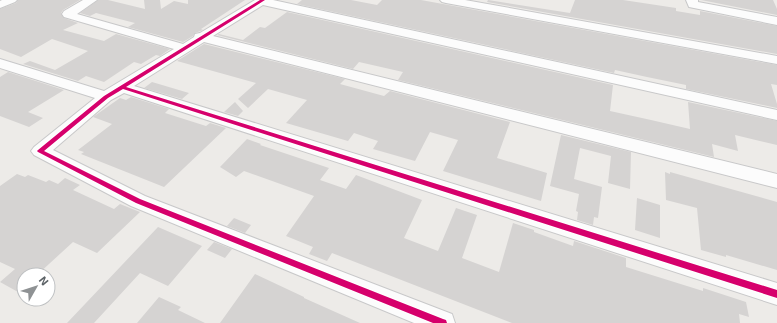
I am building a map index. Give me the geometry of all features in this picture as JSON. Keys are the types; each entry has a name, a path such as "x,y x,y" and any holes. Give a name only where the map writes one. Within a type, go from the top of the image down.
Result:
{"street":[{"path":"0,5 11,0"},
{"path":"91,0 70,11 68,14 184,48"},
{"path":"443,323 138,201 40,151 114,92 200,37 262,0 777,115"},
{"path":"446,0 777,60"},
{"path":"692,0 693,5 777,20"},
{"path":"200,37 777,181"},
{"path":"0,63 114,92 777,294"}],"building":[{"path":"18,0 80,0 63,10 61,13 64,18 78,23 63,30 104,41 116,34 170,49 160,56 156,55 141,64 134,62 104,82 86,76 78,81 23,64 30,61 55,70 88,51 52,39 21,57 0,49 0,9 16,3"},
{"path":"98,0 108,0 145,9 144,0 160,0 161,9 174,1 188,4 188,0 245,0 201,29 203,30 195,33 183,42 128,27 135,23 96,13 90,16 80,13"},
{"path":"302,0 351,0 377,5 382,0 421,0 777,65 777,85 771,84 777,108 686,89 686,85 615,70 614,73 297,4"},
{"path":"488,0 570,13 575,0 623,0 676,8 676,11 700,15 700,11 777,26 777,54 487,2"},
{"path":"701,0 773,0 777,9 777,15"},
{"path":"287,12 613,85 610,111 690,129 688,102 777,121 777,145 735,135 738,151 712,144 714,157 398,80 403,72 359,62 353,69 217,35 219,34 243,40 260,27 265,28"},
{"path":"204,44 345,79 340,84 384,96 390,91 510,122 497,158 547,173 541,201 443,171 458,140 430,132 415,161 373,149 378,141 354,133 348,141 286,123 307,100 268,89 248,108 238,99 256,83 177,61"},
{"path":"8,72 64,90 28,112 43,118 29,127 0,116 0,77"},
{"path":"152,82 189,93 182,99 144,88"},
{"path":"131,97 169,109 165,113 206,126 210,123 226,128 164,187 81,154 84,152 78,150 112,124 93,117 120,98 126,100"},
{"path":"235,102 243,111 238,116 224,112"},
{"path":"561,135 631,152 630,189 608,183 611,156 580,148 574,179 602,187 598,218 594,217 593,225 577,220 578,212 576,211 579,194 550,186"},
{"path":"247,139 261,144 260,145 329,168 320,180 346,189 356,175 422,200 404,238 438,251 456,208 477,215 462,258 499,272 513,223 573,246 574,241 626,258 626,267 703,291 703,288 746,302 749,317 739,314 740,323 512,323 332,253 327,261 309,254 313,247 286,236 314,196 244,171 236,177 220,167"},
{"path":"665,172 670,174 670,172 777,202 777,270 726,255 726,257 701,250 697,208 666,200"},
{"path":"17,174 25,177 28,175 46,182 49,180 58,184 65,178 80,185 73,190 114,209 120,204 140,212 97,253 73,242 46,267 16,267 16,291 0,282 15,269 0,262 0,186"},
{"path":"637,198 660,205 660,238 635,230"},
{"path":"234,218 251,225 245,233 227,226"},
{"path":"158,227 202,246 168,286 140,273 94,323 67,323"},
{"path":"214,242 232,249 225,258 207,250"},
{"path":"255,274 304,298 360,323 220,323"},
{"path":"159,297 181,307 178,310 205,323 137,323"}],"cycle path":[{"path":"263,0 106,97 40,151 138,201 443,323"},
{"path":"122,87 777,294"}]}
